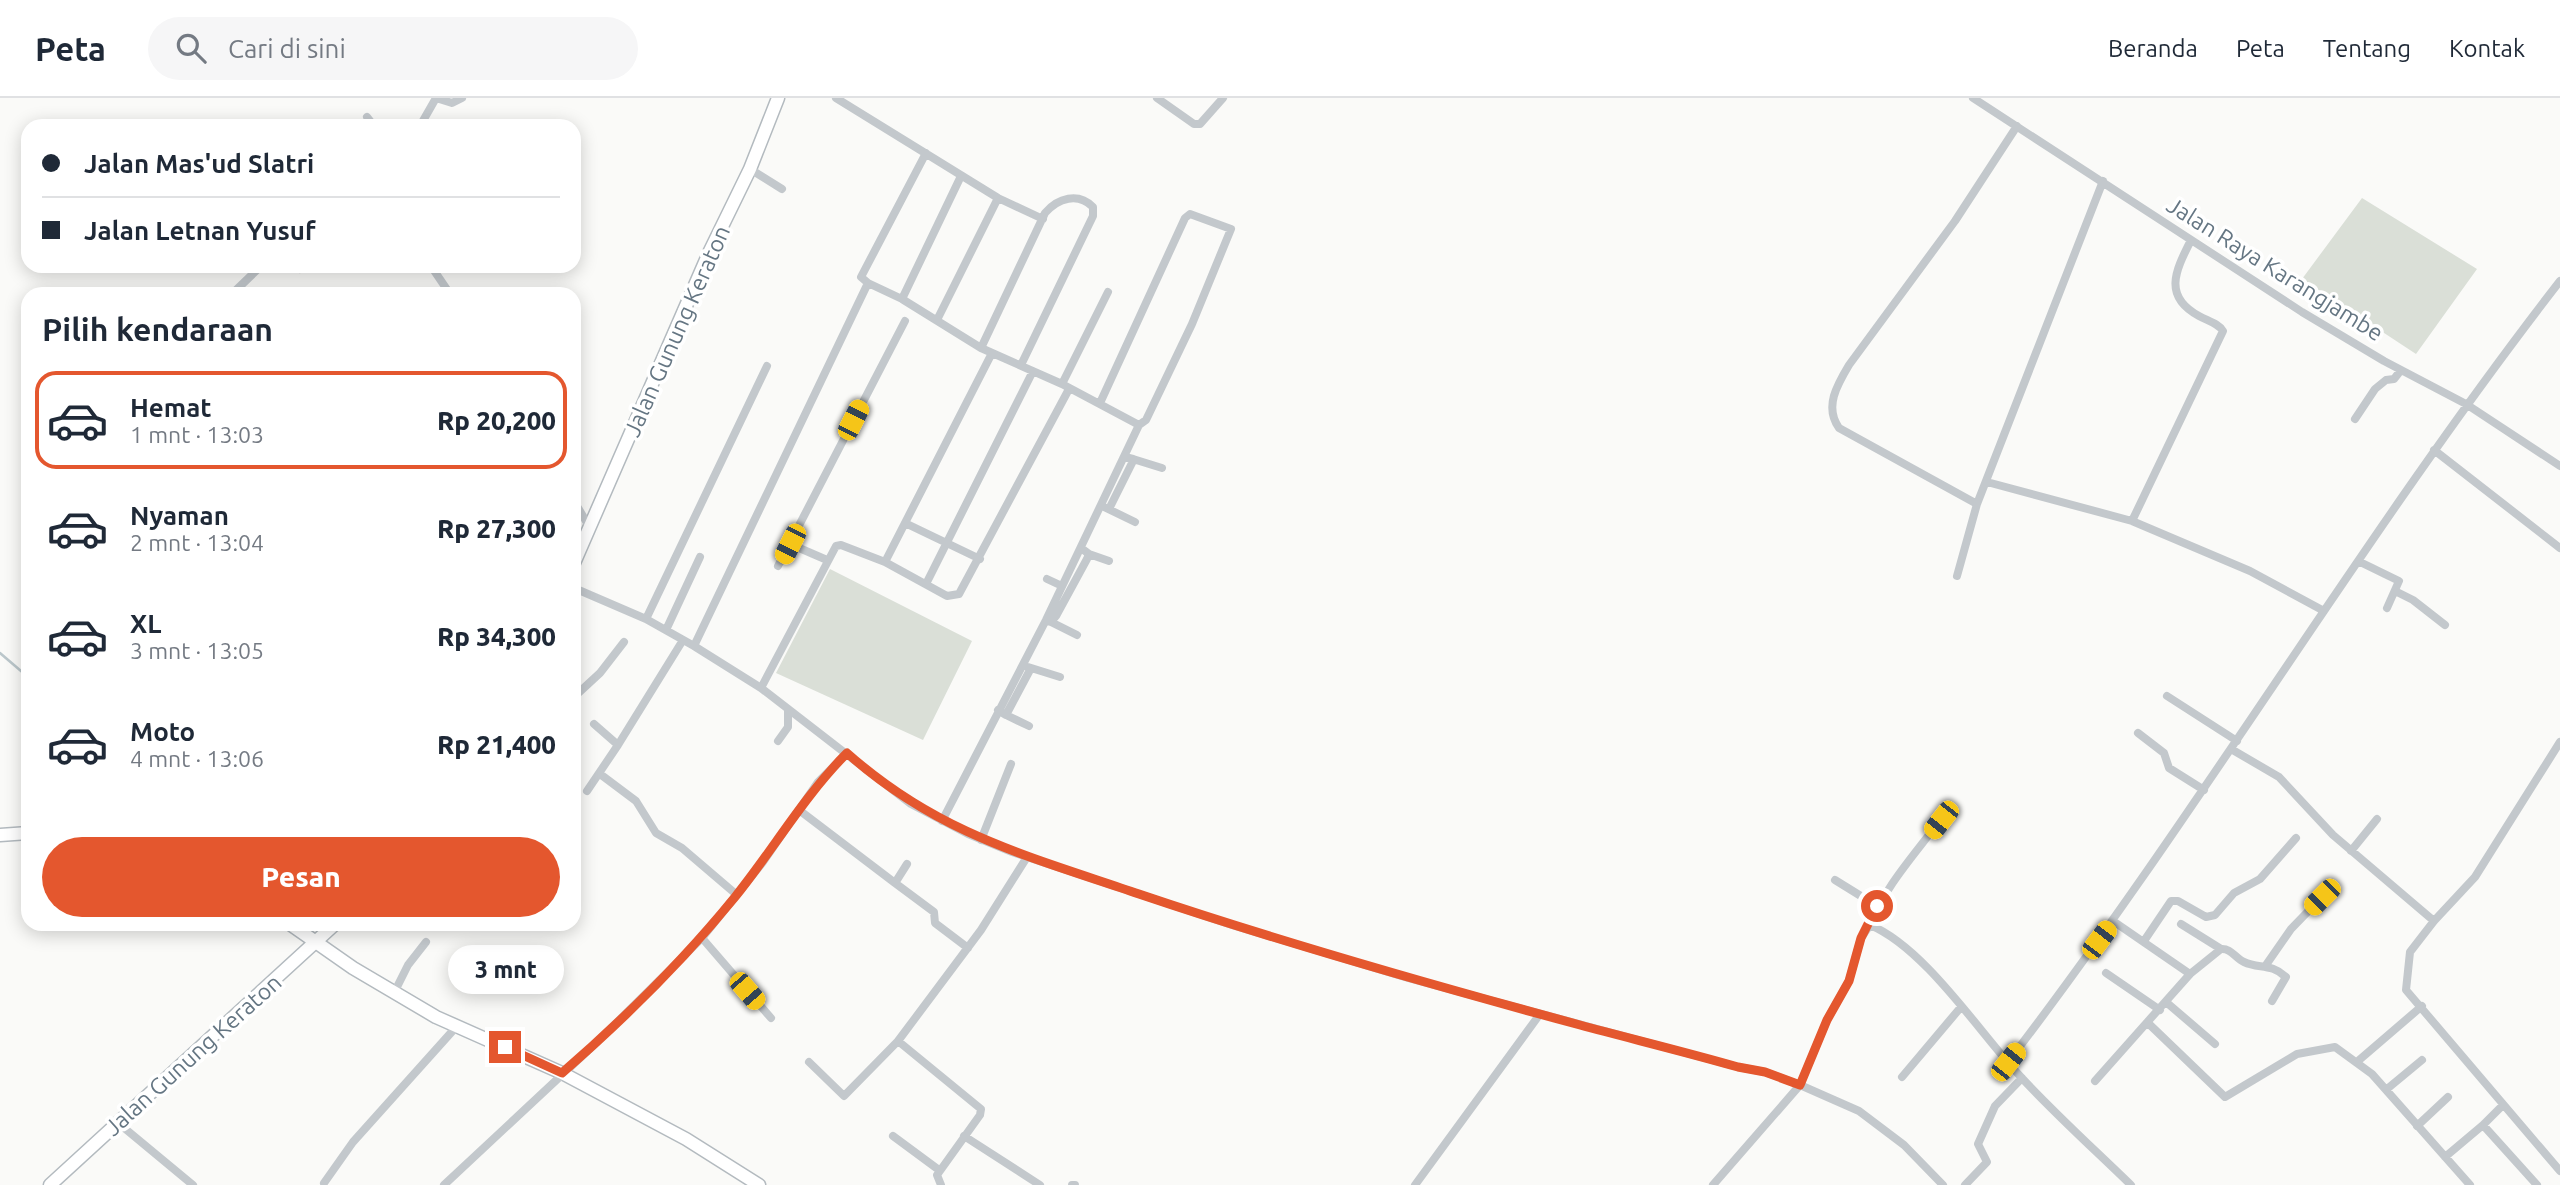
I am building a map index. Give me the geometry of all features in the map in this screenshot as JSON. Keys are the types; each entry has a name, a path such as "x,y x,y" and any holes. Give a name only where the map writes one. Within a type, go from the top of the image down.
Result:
{"street":[{"path":"424,119 436,98 452,103 462,98"},
{"name":"Jalan Gunung Keraton","path":"581,548 704,265 750,169 778,98"},
{"path":"836,98 998,198 1043,219"},
{"path":"1157,98 1194,124 1200,124 1223,98"},
{"name":"Jalan Raya Karangjambe","path":"1973,98 2302,312 2401,370 2466,404 2560,466"},
{"path":"1977,504 1839,428 1832,418 1832,405 1835,388 1849,365 1932,254 2017,126"},
{"path":"926,153 862,277 981,348 1066,386 1139,425"},
{"path":"750,169 782,189"},
{"path":"902,299 961,176"},
{"path":"1957,576 1977,504 2103,181"},
{"path":"937,320 998,198"},
{"path":"981,348 1048,209 1066,199 1083,200 1094,210 1021,365"},
{"path":"942,821 1002,713 1085,551 1129,458 1139,425 1146,420 1192,324 1231,229 1191,214 1185,218 1100,403"},
{"path":"2132,522 2223,331 2188,310 2179,300 2175,276 2192,240"},
{"path":"239,287 254,273"},
{"path":"2008,1062 2113,921 2466,404 2560,281"},
{"path":"694,646 868,283"},
{"path":"761,688 833,549 841,545 885,562 947,596 959,594 980,559 1066,386 1108,292"},
{"path":"778,566 905,321"},
{"path":"885,562 992,353"},
{"path":"646,619 766,366"},
{"path":"2355,419 2375,389 2386,380 2394,379 2401,370"},
{"path":"926,584 1033,371"},
{"path":"2434,450 2560,548"},
{"path":"1129,458 1162,468"},
{"path":"1987,482 2132,522 2250,571 2324,611"},
{"path":"1105,507 1135,522"},
{"path":"581,513 590,528"},
{"path":"905,523 980,559"},
{"path":"790,544 827,560"},
{"path":"1085,551 1109,561"},
{"path":"1048,621 1062,586 1085,551"},
{"path":"666,630 700,558"},
{"path":"2358,561 2399,581 2387,608"},
{"path":"1047,579 1062,586"},
{"path":"581,591 646,619 694,646 761,688 911,804 981,839 1027,857 1233,925 1540,1014 1765,1072 1859,1111 1903,1145 1943,1185"},
{"path":"2395,591 2413,600 2445,625"},
{"path":"1048,621 1077,635"},
{"path":"587,791 683,640"},
{"path":"581,691 600,673 624,642"},
{"path":"1026,666 1060,677"},
{"path":"2167,696 2285,782 2351,851 2434,921"},
{"path":"778,741 788,727 788,709"},
{"path":"1002,713 1028,726"},
{"path":"594,724 618,745"},
{"path":"2138,733 2164,753 2169,768 2204,790"},
{"path":"2560,742 2475,877 2434,921 2410,952 2406,990 2560,1171"},
{"path":"444,1185 702,938 737,895 818,782 847,753"},
{"path":"981,839 1011,764"},
{"path":"600,774 636,801 656,833 682,848 737,895"},
{"path":"799,810 934,912 935,923 968,947"},
{"path":"2351,851 2377,819"},
{"path":"1713,1185 1800,1085 1827,1020 1849,981 1861,938 1870,925 1877,906 1941,820"},
{"path":"0,835 21,834"},
{"path":"2144,941 2171,901 2211,917 2229,896 2260,879 2296,838"},
{"path":"809,1062 844,1096 898,1041 968,947 1027,857"},
{"path":"895,883 906,864"},
{"path":"1835,880 1877,906"},
{"path":"2266,965 2291,929 2322,897"},
{"path":"2113,921 2186,968 2190,974"},
{"path":"2181,924 2221,949 2228,950 2245,963 2266,965 2286,977 2272,1001"},
{"path":"1870,925 1902,947 1961,1007 2022,1078 2131,1185"},
{"path":"300,931 394,993 457,1026 562,1073 687,1139 759,1185"},
{"name":"Jalan Gunung Keraton","path":"50,1185 328,931"},
{"path":"702,938 771,1018"},
{"path":"394,993 408,965 426,942"},
{"path":"2095,1081 2149,1024 2190,974 2221,949"},
{"path":"2106,973 2160,1010"},
{"path":"2166,1002 2215,1044"},
{"path":"2358,1061 2422,1006"},
{"path":"1902,1077 1961,1007"},
{"path":"1415,1185 1540,1014"},
{"path":"2149,1024 2225,1097 2297,1054 2335,1047 2358,1061 2387,1089 2470,1185"},
{"path":"324,1184 359,1135 457,1026"},
{"path":"898,1041 979,1105 982,1112 939,1170 937,1181 941,1185"},
{"path":"2387,1089 2422,1060"},
{"path":"1965,1185 1987,1163 1978,1144 1990,1115 2022,1078"},
{"path":"2417,1126 2448,1097"},
{"path":"2445,1157 2503,1105"},
{"path":"117,1122 193,1185"},
{"path":"2483,1125 2537,1185"},
{"path":"892,1136 939,1170"},
{"path":"964,1136 1040,1185"}],"shaded area":[{"path":"2362,198 2477,269 2416,354 2302,279"},
{"path":"830,569 972,641 923,740 776,673"}],"waterway":[{"path":"0,653 21,671"}],"route":[{"path":"505,1047 562,1073 702,938 763,862 818,782 847,753 911,804 968,834 1012,852 1233,925 1408,978 1601,1031 1765,1072 1800,1085 1827,1020 1849,981 1861,938 1870,925 1877,906"}]}
